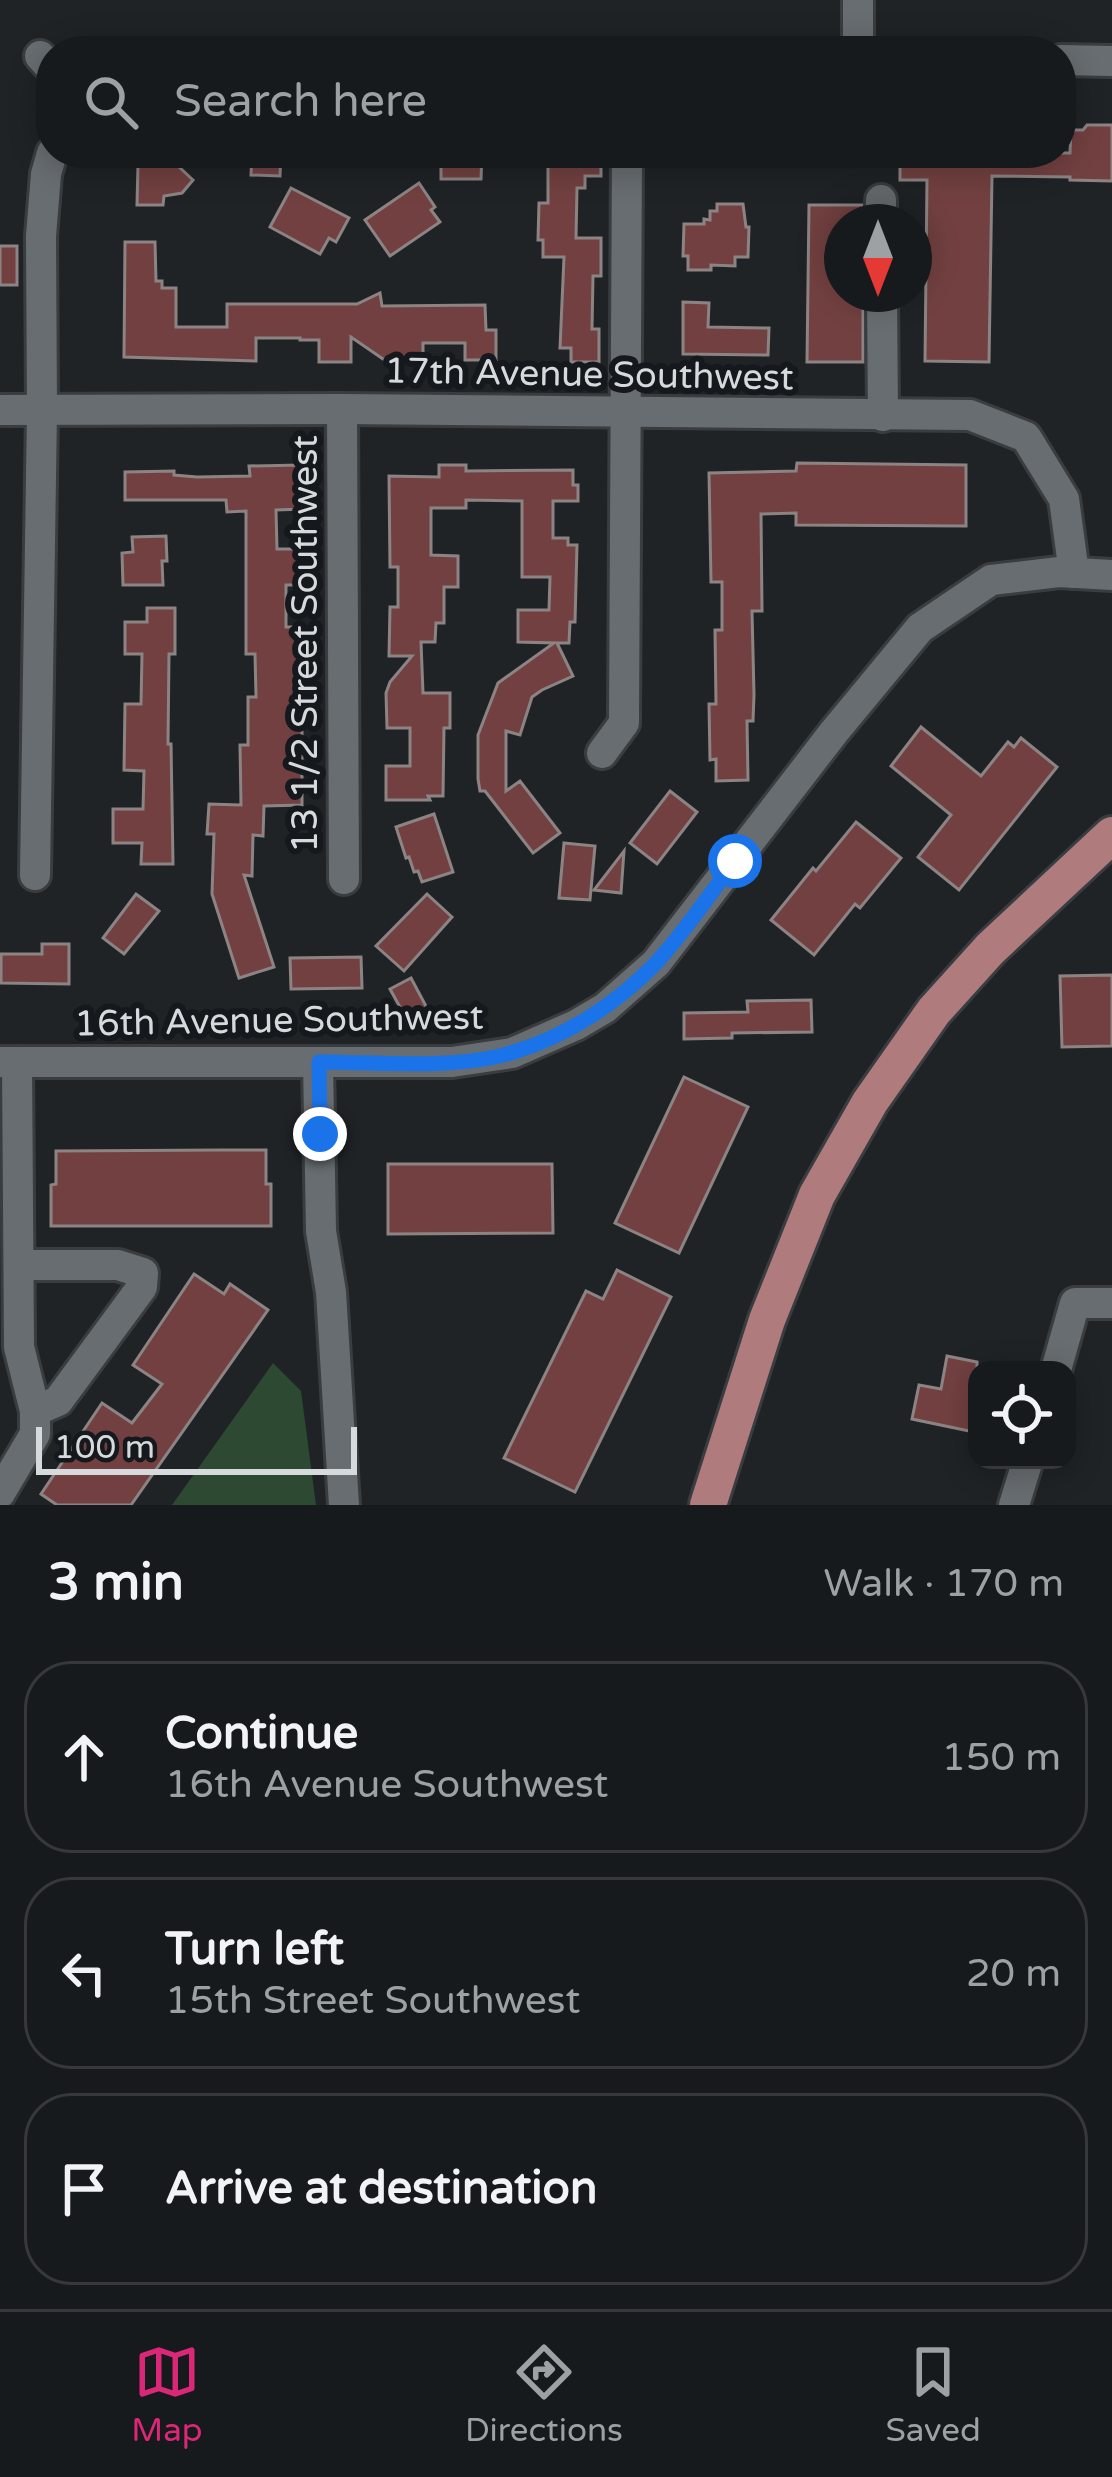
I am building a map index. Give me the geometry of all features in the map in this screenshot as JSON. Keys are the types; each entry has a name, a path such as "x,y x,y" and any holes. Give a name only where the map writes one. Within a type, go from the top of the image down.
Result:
{"main road":[{"path":"708,1505 767,1320 818,1195 870,1102 934,1011 990,949 1112,835"}],"street":[{"path":"858,0 858,36"},
{"path":"1076,61 1112,61"},
{"path":"35,875 41,236 48,168"},
{"path":"602,753 624,723 627,168"},
{"path":"882,312 883,416"},
{"name":"13 1/2 Street Southwest","path":"342,409 344,880"},
{"name":"17th Avenue Southwest","path":"0,410 970,415 1026,437 1064,499 1074,573"},
{"name":"16th Avenue Southwest","path":"8,1062 452,1062 512,1053 576,1025 604,1008 656,963 920,628 991,580 1059,572 1112,574"},
{"path":"0,1493 35,1434 35,1411 19,1347 20,1265 8,1062"},
{"path":"319,1062 321,1231 332,1311 344,1505"},
{"path":"20,1265 118,1265 143,1273 142,1287 58,1401 35,1411"},
{"path":"1059,1361 1075,1303 1112,1303"},
{"path":"1014,1505 1025,1469"}],"green space":[{"path":"273,1363 301,1391 316,1505 172,1505"}],"building":[{"path":"1112,125 1112,181 992,176 989,362 925,361 926,312 932,312 932,204 927,204 927,180 900,180 900,168 1076,168 1076,130"},
{"path":"138,168 180,168 193,180 182,193 164,196 163,205 137,205"},
{"path":"251,168 280,168 280,176 251,175"},
{"path":"441,168 481,168 481,179 441,179"},
{"path":"548,168 601,168 601,176 585,176 585,188 577,188 576,238 601,238 601,276 593,276 592,329 599,329 599,362 571,362 571,348 560,348 564,257 543,257 543,240 538,240 539,203 548,203"},
{"path":"419,183 440,222 390,256 365,220"},
{"path":"291,188 349,218 336,242 329,238 320,254 270,227"},
{"path":"717,204 743,204 749,227 748,257 735,257 735,266 688,270 688,256 683,256 684,224 704,224 704,219 710,220 710,211 717,211"},
{"path":"809,205 824,205 824,312 863,312 863,362 807,362"},
{"path":"125,242 155,242 156,281 162,281 162,288 176,288 176,327 227,327 227,304 357,304 380,293 382,306 485,305 486,330 496,330 496,360 465,360 465,343 423,343 423,359 383,359 351,337 351,362 319,362 319,340 300,338 256,338 256,361 124,357"},
{"path":"0,246 17,246 17,285 0,285"},
{"path":"683,302 709,303 708,327 769,328 768,355 683,354"},
{"path":"797,463 966,465 966,526 796,525 796,513 761,514 762,611 752,611 754,695 753,721 747,721 748,780 716,781 716,759 710,760 709,704 716,704 715,630 722,630 722,582 711,582 709,473 796,471"},
{"path":"300,465 302,509 276,510 277,549 300,549 301,585 286,585 286,627 302,627 302,805 264,806 263,836 253,835 252,876 244,875 274,967 239,978 212,894 214,834 207,834 209,804 241,805 240,745 248,745 248,697 256,697 255,654 246,654 246,511 227,512 226,500 125,500 125,472 250,476 249,466"},
{"path":"439,465 466,465 466,471 573,470 573,485 578,485 578,501 553,501 553,538 568,538 568,545 577,545 575,622 570,622 569,643 557,643 573,676 532,697 520,735 506,731 506,791 520,781 560,833 533,853 485,791 480,791 478,779 478,735 498,683 554,643 518,642 518,610 549,610 550,577 522,577 522,501 466,500 466,508 431,508 431,555 458,556 458,587 444,587 444,623 436,623 435,642 421,642 423,693 450,693 450,728 444,728 443,796 386,800 386,766 410,766 410,728 387,728 386,693 412,656 389,656 390,607 398,607 398,567 390,567 389,476 439,477"},
{"path":"166,536 163,585 123,585 122,553 133,552 132,537"},
{"path":"147,608 175,608 175,654 169,654 168,744 173,864 141,864 142,843 113,843 113,809 143,809 144,771 124,770 125,704 141,704 142,654 125,654 125,622 147,622"},
{"path":"921,727 981,776 1008,742 1014,747 1021,738 1057,767 959,890 918,857 951,815 891,766"},
{"path":"670,791 697,812 657,864 630,843"},
{"path":"434,814 453,872 422,882 406,858 396,827"},
{"path":"856,822 901,858 814,955 771,920"},
{"path":"564,843 595,846 590,900 559,898"},
{"path":"624,851 621,893 594,890"},
{"path":"136,894 159,911 124,954 103,938"},
{"path":"427,894 452,917 404,971 376,946"},
{"path":"42,944 69,944 69,984 1,983 1,954 42,954"},
{"path":"361,957 362,988 291,989 290,958"},
{"path":"1112,975 1112,1046 1062,1047 1060,976"},
{"path":"411,978 427,1008 406,1018 390,989"},
{"path":"811,1000 812,1032 684,1039 684,1013 748,1012 747,1001"},
{"path":"684,1077 748,1107 679,1253 615,1223"},
{"path":"266,1150 271,1226 51,1226 56,1151"},
{"path":"388,1164 552,1164 553,1233 388,1234"},
{"path":"617,1270 671,1297 575,1492 504,1458 586,1291 603,1299"},
{"path":"194,1274 224,1294 230,1284 268,1310 131,1505 57,1505 41,1494 102,1403 132,1423 162,1384 133,1365"},
{"path":"947,1356 972,1361 968,1361 968,1431 912,1419 919,1385 941,1389"}],"route":[{"path":"320,1134 319,1062 452,1062 512,1053 576,1025 604,1008 656,963 735,861"}]}
